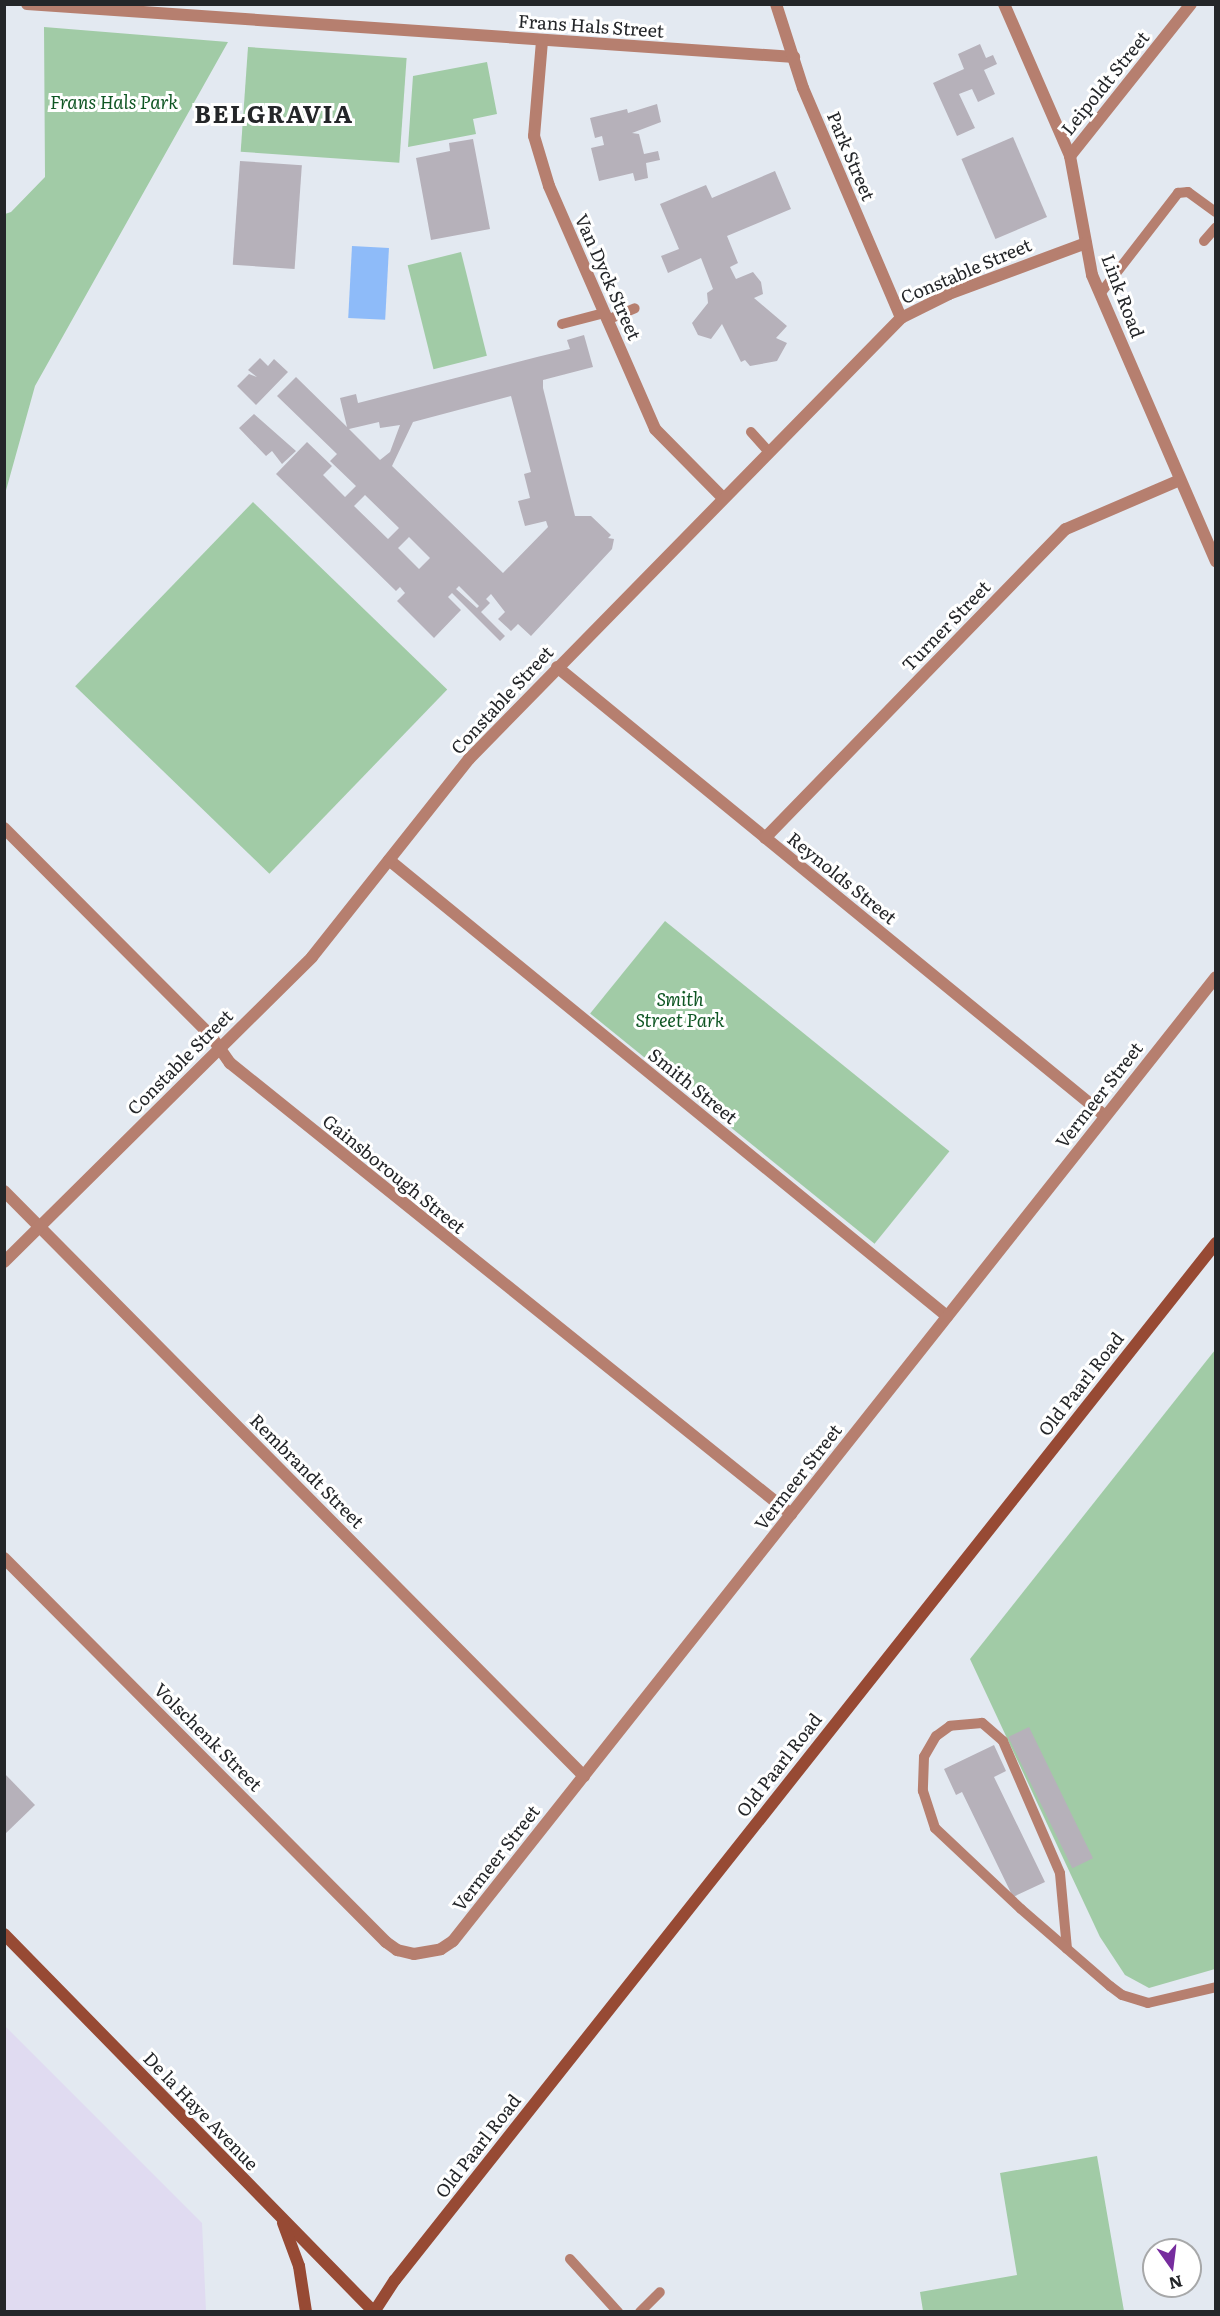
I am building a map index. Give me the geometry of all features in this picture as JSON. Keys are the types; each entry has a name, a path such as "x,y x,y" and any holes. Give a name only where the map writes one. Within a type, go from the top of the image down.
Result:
{"main road":[{"name":"Old Paarl Road","path":"374,2312 395,2280 1215,1244"},
{"name":"De la Haye Avenue","path":"6,1937 374,2312"},
{"path":"280,2217 299,2266 306,2312"}],"street":[{"name":"Frans Hals Street","path":"27,4 794,57"},
{"name":"Park Street","path":"776,4 794,57 901,318"},
{"name":"Link Road","path":"1004,4 1070,156 1086,243 1100,294 1215,561"},
{"name":"Leipoldt Street","path":"1070,156 1191,4"},
{"name":"Van Dyck Street","path":"542,41 534,136 537,158 655,429 723,498"},
{"name":"Constable Street","path":"4,1262 312,957 469,759 556,667 901,318 949,294 1086,243"},
{"name":"Turner Street","path":"765,838 1066,529 1180,480"},
{"name":"Reynolds Street","path":"556,667 1105,1116"},
{"name":"Gainsborough Street","path":"4,828 219,1048 230,1063 285,1110 792,1514"},
{"name":"Smith Street","path":"389,860 947,1316"},
{"name":"Vermeer Street","path":"387,1942 398,1950 414,1954 441,1950 453,1941 1215,977"},
{"name":"Rembrandt Street","path":"4,1191 584,1776"},
{"name":"Volschenk Street","path":"4,1558 387,1942"}],"lane":[{"path":"1100,294 1178,193 1188,192 1215,212"},
{"path":"1204,241 1215,227"},
{"path":"562,324 606,317 635,308"},
{"path":"751,432 769,452"},
{"path":"1067,1949 1060,1873 1003,1741 982,1723 950,1726 936,1736 924,1756 923,1791 935,1828 1067,1949 1133,2001 1165,2000 1215,1987"},
{"path":"570,2259 618,2312"},
{"path":"640,2312 660,2292"}],"shaded area":[{"path":"4,2025 202,2223 206,2311 5,2311"}],"green space":[{"name":"Frans Hals Park","path":"44,27 228,42 35,386 5,494 5,214 11,212 45,177"},
{"path":"248,47 407,58 399,163 241,152"},
{"path":"487,62 497,114 473,119 476,134 408,147 413,76"},
{"path":"461,252 487,356 434,369 408,265"},
{"path":"253,502 447,690 269,874 75,686"},
{"name":"Smith Street Park","path":"665,921 949,1151 875,1244 590,1013"},
{"path":"1215,1350 1215,1969 1149,1988 1125,1975 1100,1937 970,1659"},
{"path":"1097,2156 1124,2311 923,2311 920,2292 1017,2275 1000,2173"}],"water":[{"path":"352,246 389,248 385,320 348,318"}],"building":[{"path":"980,44 986,58 993,55 997,64 984,70 995,94 978,102 972,89 959,94 975,128 957,136 933,83 964,69 958,54"},
{"path":"657,104 661,122 632,133 639,134 644,154 658,151 660,160 646,163 648,178 635,181 633,173 599,181 591,148 604,145 602,136 595,138 590,118 627,109 628,113"},
{"path":"1013,137 1047,217 995,239 961,159"},
{"path":"473,139 490,229 431,240 416,158 450,151 449,143"},
{"path":"240,161 302,165 295,269 233,265"},
{"path":"775,171 791,209 727,236 738,263 730,267 736,279 753,272 761,282 763,294 754,298 787,326 776,338 787,343 777,361 750,366 745,360 741,362 722,324 711,339 698,335 692,323 708,303 707,293 713,289 701,258 668,273 661,256 679,249 660,204 706,185 712,198"},
{"path":"584,335 593,367 543,380 543,388 575,516 591,516 611,535 608,538 614,539 612,549 531,636 518,624 511,631 498,619 505,612 491,594 486,599 490,603 481,612 505,636 500,641 452,593 448,597 461,610 434,638 397,601 405,593 400,587 396,591 276,474 307,442 332,466 323,475 345,497 356,486 330,461 337,454 277,396 296,377 347,427 340,398 356,394 358,403 570,349 567,340","holes":["511,396 531,472 524,474 530,498 518,501 525,526 546,521 548,527 503,573 392,466 413,422","379,422 380,428 400,425 390,452 380,460 349,429","365,495 399,528 388,539 354,506","409,537 430,558 419,569 398,548","459,586 479,606 477,608 456,589"]},
{"path":"260,358 268,366 274,359 288,372 256,405 237,386 249,374 257,377 248,370"},
{"path":"254,414 296,451 282,464 272,451 266,456 239,428"},
{"path":"1029,1727 1093,1858 1072,1868 1008,1737"},
{"path":"994,1745 1006,1771 994,1777 1045,1882 1013,1897 962,1792 956,1795 944,1769"},
{"path":"4,1773 35,1805 4,1835"}],"district":[{"name":"BELGRAVIA","path":"274,113"}]}
